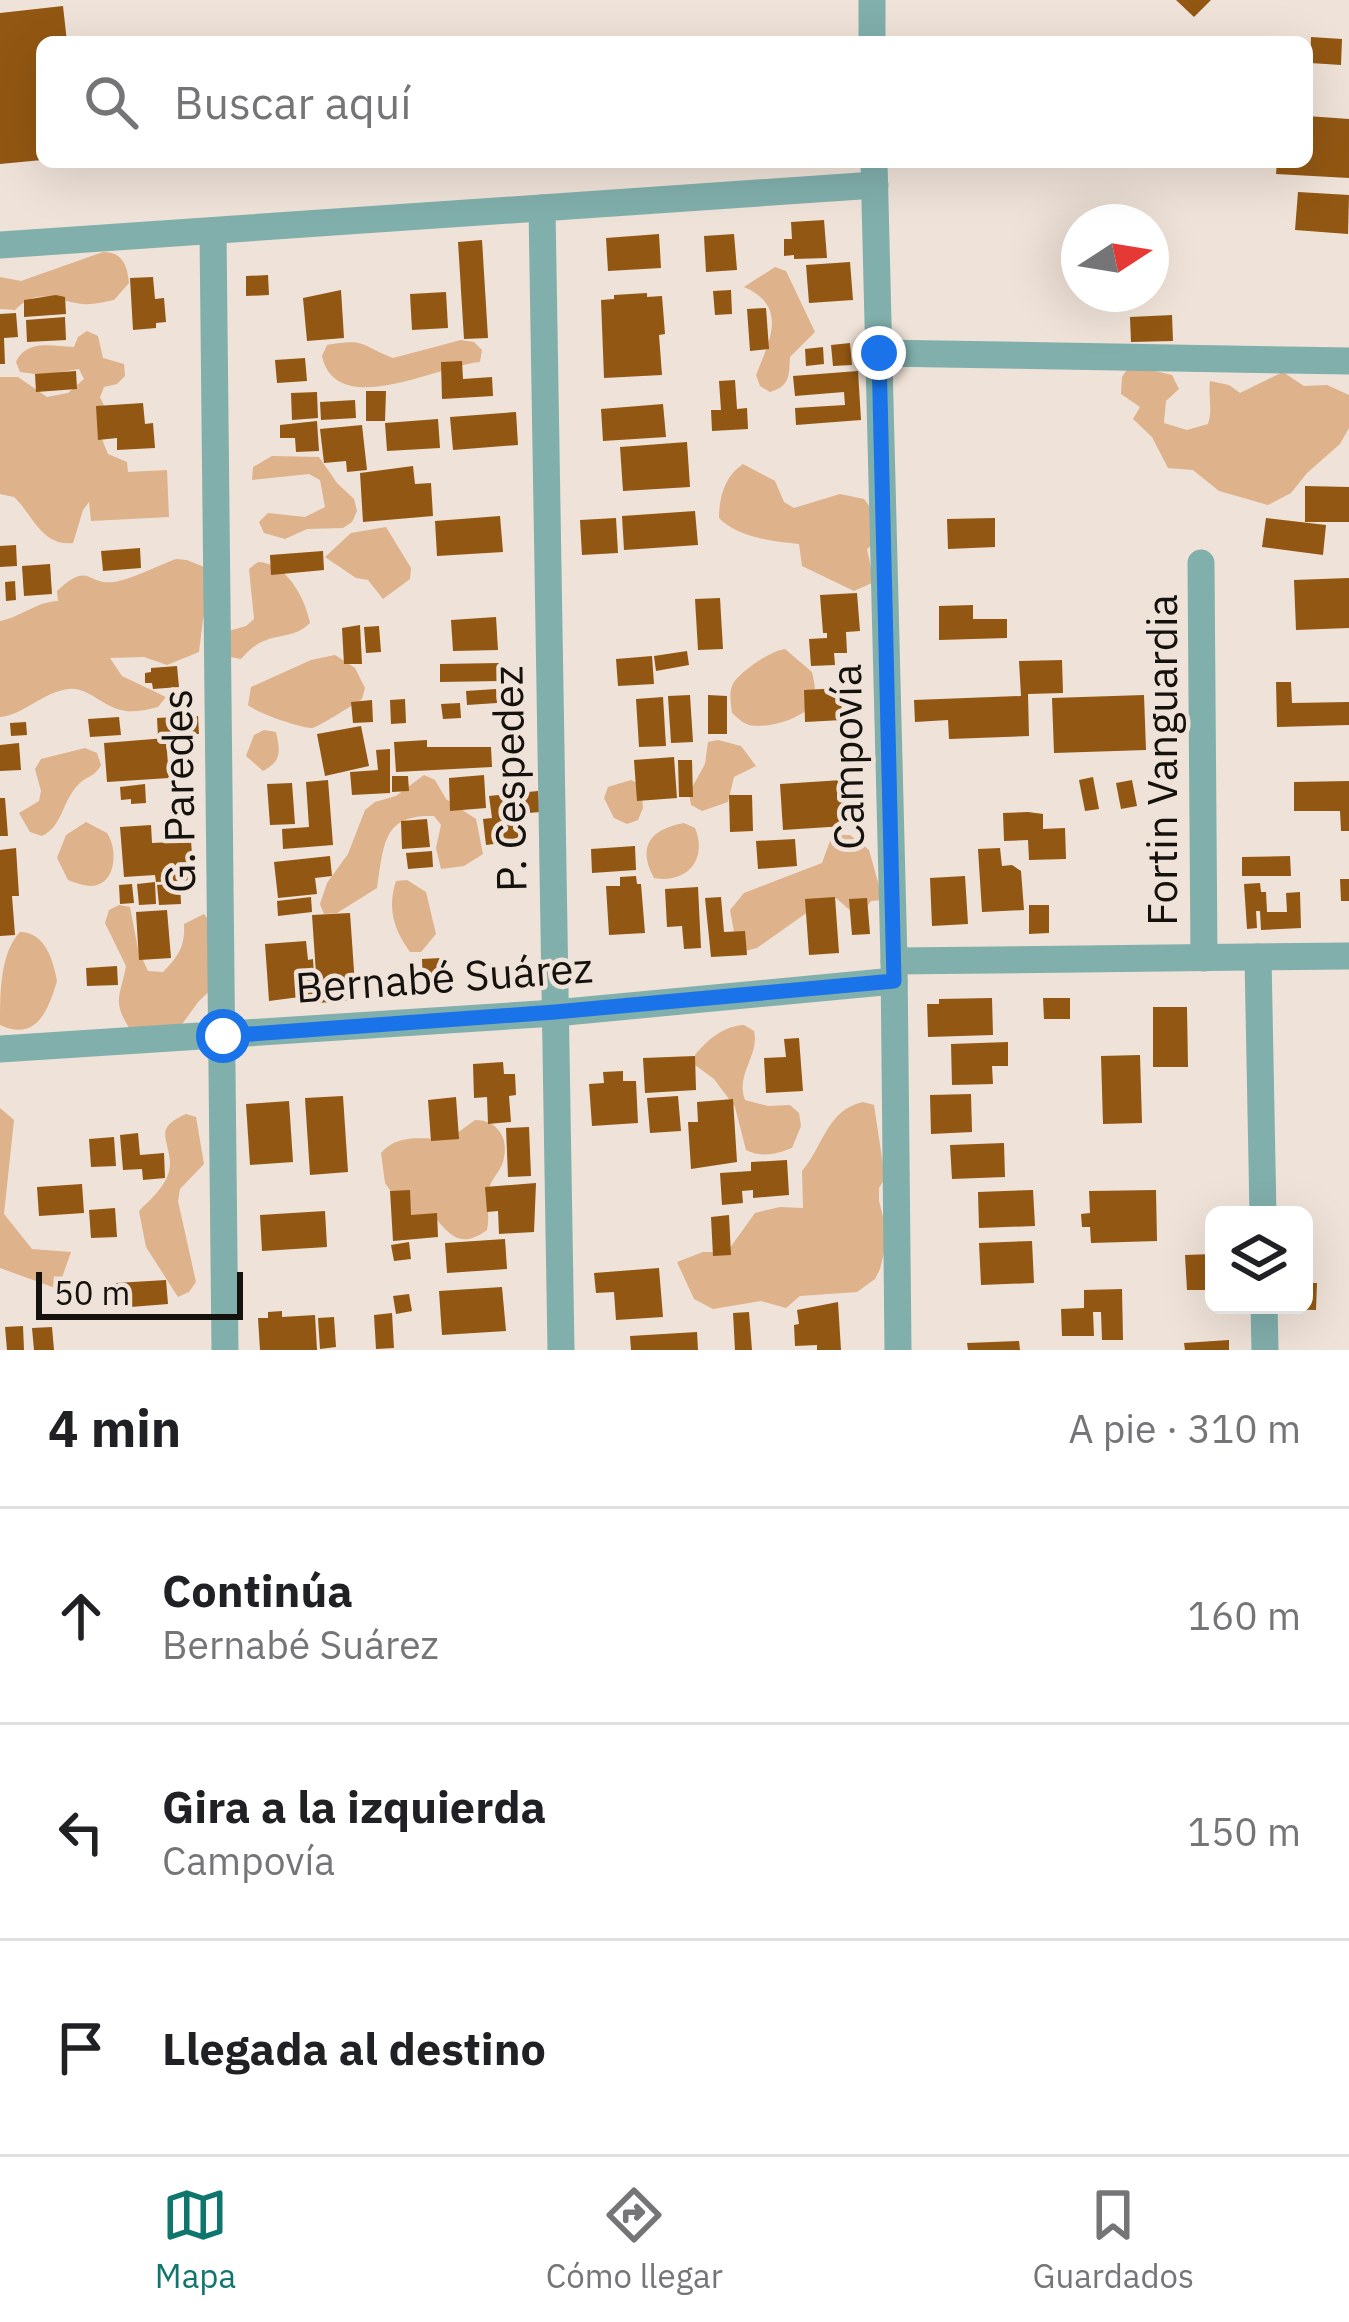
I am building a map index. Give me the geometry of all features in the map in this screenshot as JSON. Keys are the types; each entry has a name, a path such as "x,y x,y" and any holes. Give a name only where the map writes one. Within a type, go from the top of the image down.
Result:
{"street":[{"path":"872,0 872,36"},
{"path":"0,245 542,208 874,174"},
{"name":"Campovía","path":"874,174 894,971 898,1350"},
{"name":"P. Cespedez","path":"542,208 561,1350"},
{"name":"G. Paredes","path":"213,230 225,1350"},
{"path":"879,353 1349,362"},
{"name":"Fortin Vanguardia","path":"1202,563 1204,958"},
{"name":"Bernabé Suárez","path":"0,1049 555,1012 894,971 1349,956"},
{"path":"1258,957 1263,1206"},
{"path":"1264,1314 1265,1350"}],"shaded area":[{"path":"103,252 119,257 127,271 129,283 114,300 86,304 40,297 15,310 0,309 0,277 21,281"},
{"path":"775,267 786,271 815,332 790,357 785,383 770,392 760,386 756,375 770,339 771,315 758,295 744,287"},
{"path":"87,331 98,336 103,358 124,364 125,376 104,387 100,397 105,408 99,432 108,454 127,462 128,472 167,470 169,517 91,521 89,502 73,543 62,543 46,535 14,497 0,494 0,377 18,377 47,397 68,393 84,379 79,369 43,375 20,372 16,362 33,347 74,347"},
{"path":"461,340 474,342 482,350 480,362 391,385 347,385 331,375 322,356 327,345 340,343 362,344 393,358"},
{"path":"1130,365 1172,375 1179,389 1166,401 1164,423 1187,430 1208,424 1210,381 1240,393 1283,372 1304,386 1327,385 1349,395 1349,428 1340,444 1291,493 1268,505 1219,491 1193,470 1168,468 1152,437 1133,419 1140,407 1121,394 1122,377"},
{"path":"272,456 319,457 354,499 357,511 352,522 343,528 307,529 285,539 264,533 259,522 268,513 305,517 325,507 320,480 309,474 252,480 253,467"},
{"path":"743,464 775,481 784,502 794,508 840,494 864,499 872,510 876,542 867,549 874,582 854,591 802,566 799,544 746,534 719,518 724,488"},
{"path":"386,527 411,568 410,579 383,599 368,580 356,578 325,557 351,533"},
{"path":"176,559 221,574 203,619 199,652 167,665 144,657 110,658 122,676 166,697 158,707 121,710 69,689 0,717 0,621 58,601 57,591 77,577 119,581"},
{"path":"258,562 286,575 310,623 260,643 241,659 230,657 225,632 254,619 249,569"},
{"path":"785,649 812,672 813,702 802,713 775,724 744,723 732,713 734,682 757,662"},
{"path":"335,655 355,668 365,688 362,699 328,720 306,727 248,705 251,687 311,660"},
{"path":"264,730 276,732 279,750 274,763 263,771 246,756 254,735"},
{"path":"708,742 741,746 756,766 734,777 728,802 702,811 691,805 689,793 705,764"},
{"path":"85,748 97,753 101,765 73,791 49,832 42,836 30,832 19,813 39,801 35,769 41,759"},
{"path":"424,775 435,780 446,799 476,819 483,854 464,866 441,869 436,848 441,825 434,816 404,820 384,846 377,888 337,913 324,914 320,904 327,883 348,854 365,810 396,796"},
{"path":"631,780 641,785 643,808 638,820 627,824 614,818 604,798 608,787"},
{"path":"86,822 107,833 114,854 112,870 104,882 94,886 68,880 57,858 66,835"},
{"path":"684,823 695,828 698,839 692,867 676,877 654,878 647,856 650,840 663,829"},
{"path":"850,835 869,850 883,900 871,901 864,910 853,913 836,898 745,951 736,943 730,910 744,893 822,863 830,841"},
{"path":"407,880 426,892 436,934 421,952 410,952 394,918 396,881"},
{"path":"130,907 138,949 148,971 163,972 173,961 182,945 184,924 204,914 211,924 215,986 175,1034 132,1032 121,1013 126,966 105,923 109,910"},
{"path":"20,932 42,942 57,981 45,1013 23,1030 0,1025 5,962"},
{"path":"744,1025 754,1031 755,1040 743,1082 745,1100 790,1105 799,1113 801,1126 792,1148 763,1154 746,1150 735,1107 714,1079 695,1065 695,1055 711,1039"},
{"path":"863,1102 874,1105 885,1178 879,1201 888,1236 875,1279 857,1292 800,1296 786,1308 761,1301 713,1309 694,1299 677,1262 703,1252 727,1252 755,1213 803,1208 802,1171 841,1112"},
{"path":"0,1108 14,1120 4,1214 32,1249 71,1252 58,1289 0,1268"},
{"path":"186,1114 196,1117 204,1164 180,1189 178,1201 196,1282 178,1297 146,1247 139,1211 167,1176 166,1129"},
{"path":"475,1120 496,1127 505,1154 489,1189 487,1230 463,1239 434,1216 409,1217 385,1183 381,1153 404,1140 449,1139"}],"building":[{"path":"1176,0 1211,0 1194,17"},
{"path":"63,6 66,36 36,36 36,161 0,164 0,13"},
{"path":"1313,37 1342,39 1341,65 1313,63"},
{"path":"1313,116 1349,119 1349,178 1276,174 1276,168 1313,168"},
{"path":"1298,192 1349,195 1348,234 1295,230"},
{"path":"824,220 827,258 784,256 784,239 792,239 791,222"},
{"path":"659,234 661,268 608,271 606,238"},
{"path":"734,234 737,270 706,272 704,236"},
{"path":"482,240 488,338 464,339 458,242"},
{"path":"850,262 853,300 809,303 806,265"},
{"path":"268,275 269,295 246,296 246,276"},
{"path":"153,277 155,299 164,298 166,322 133,330 130,278"},
{"path":"341,290 344,338 307,341 303,298"},
{"path":"731,290 732,314 715,315 713,291"},
{"path":"446,292 448,328 412,330 410,294"},
{"path":"647,293 647,297 662,296 662,375 604,378 601,300"},
{"path":"65,297 66,314 24,317 24,300"},
{"path":"766,308 769,349 750,351 747,309"},
{"path":"16,313 18,337 4,338 5,364 0,364 0,314"},
{"path":"1172,315 1173,341 1131,342 1130,317"},
{"path":"65,317 66,340 27,342 26,320"},
{"path":"850,343 852,365 833,366 831,345"},
{"path":"823,347 824,364 806,366 805,349"},
{"path":"305,358 307,381 277,383 275,360"},
{"path":"462,361 463,379 492,377 493,396 442,399 441,362"},
{"path":"76,371 77,389 36,392 35,374"},
{"path":"858,371 861,420 796,425 795,408 845,405 844,392 795,396 793,376"},
{"path":"735,380 737,409 747,408 748,429 712,431 711,410 721,410 719,381"},
{"path":"366,391 386,391 385,421 366,421"},
{"path":"317,392 318,418 292,420 291,393"},
{"path":"355,400 356,418 321,420 320,402"},
{"path":"143,403 145,424 153,423 155,448 117,450 117,438 98,440 96,406"},
{"path":"663,404 666,437 603,441 601,409"},
{"path":"516,412 518,445 453,450 450,417"},
{"path":"438,419 440,448 387,451 385,423"},
{"path":"317,421 319,451 296,452 295,438 280,438 280,425"},
{"path":"362,425 367,470 347,472 346,461 324,463 320,429"},
{"path":"687,442 690,487 623,491 620,447"},
{"path":"413,466 415,484 431,483 433,516 363,522 360,473"},
{"path":"1305,486 1349,487 1349,522 1305,522"},
{"path":"695,511 698,545 624,550 622,516"},
{"path":"500,516 503,552 437,556 435,521"},
{"path":"616,518 618,553 582,555 580,520"},
{"path":"995,518 995,547 948,549 947,519"},
{"path":"1266,518 1326,525 1323,555 1262,547"},
{"path":"16,545 17,566 0,567 0,546"},
{"path":"140,548 141,568 103,571 101,551"},
{"path":"323,551 324,570 271,575 270,555"},
{"path":"50,564 52,594 24,596 22,566"},
{"path":"1349,578 1349,628 1296,630 1294,580"},
{"path":"15,581 16,600 6,601 5,582"},
{"path":"857,593 860,631 846,632 847,653 834,653 835,665 811,666 809,639 827,638 820,595"},
{"path":"720,598 723,649 698,650 695,599"},
{"path":"973,605 973,619 1007,619 1007,638 939,640 939,606"},
{"path":"496,617 498,650 453,651 451,620"},
{"path":"360,625 362,664 344,664 342,628"},
{"path":"379,626 381,652 366,653 364,627"},
{"path":"687,651 689,665 656,671 654,656"},
{"path":"652,656 654,684 618,686 616,659"},
{"path":"1062,660 1063,693 1028,694 1029,736 949,739 948,720 915,722 914,700 1021,696 1019,661"},
{"path":"499,663 499,681 440,682 440,664"},
{"path":"177,666 179,687 153,689 152,683 145,683 145,673 151,668"},
{"path":"1276,682 1291,682 1292,703 1349,702 1349,725 1277,727"},
{"path":"841,688 842,720 805,722 804,690"},
{"path":"496,689 497,703 467,705 466,691"},
{"path":"690,695 693,742 671,743 668,696"},
{"path":"708,695 727,696 727,734 708,734"},
{"path":"1144,695 1146,750 1054,753 1052,698"},
{"path":"663,697 666,746 639,747 636,699"},
{"path":"405,699 406,723 391,724 390,700"},
{"path":"372,700 373,722 353,723 351,702"},
{"path":"460,703 461,718 443,719 441,704"},
{"path":"198,716 199,734 158,736 157,718"},
{"path":"119,717 121,735 90,737 88,719"},
{"path":"26,722 27,735 11,736 10,723"},
{"path":"361,726 369,766 325,776 317,734"},
{"path":"166,738 169,778 107,782 104,743"},
{"path":"427,740 427,747 491,747 492,767 396,772 394,742"},
{"path":"19,743 21,770 0,771 0,745"},
{"path":"390,749 390,793 352,795 350,772 378,770 376,750"},
{"path":"674,757 677,798 637,801 634,760"},
{"path":"678,760 692,760 693,797 679,797"},
{"path":"484,775 486,808 450,811 449,778"},
{"path":"392,776 408,776 409,791 392,792"},
{"path":"1093,777 1099,809 1085,811 1079,780"},
{"path":"328,780 333,845 283,849 282,829 309,827 306,782"},
{"path":"842,780 845,826 783,830 780,784"},
{"path":"1132,780 1137,806 1121,809 1116,783"},
{"path":"1349,781 1349,831 1341,831 1340,811 1294,811 1294,782"},
{"path":"292,783 295,824 270,825 267,784"},
{"path":"145,784 146,803 121,800 120,787"},
{"path":"538,791 540,812 517,814 519,841 486,845 483,819 492,818 489,796"},
{"path":"729,795 752,795 753,831 730,832"},
{"path":"0,798 5,798 8,836 0,836"},
{"path":"1003,813 1043,814 1043,829 1065,828 1066,859 1029,860 1028,840 1004,841"},
{"path":"427,819 430,847 402,849 401,821"},
{"path":"151,825 152,843 191,841 194,880 156,882 155,875 124,877 120,827"},
{"path":"795,839 797,866 758,869 756,841"},
{"path":"635,846 636,870 592,873 591,849"},
{"path":"16,848 15,935 0,936 0,850"},
{"path":"1000,848 1002,866 1021,871 1024,910 982,912 978,849"},
{"path":"432,851 433,867 408,869 406,853"},
{"path":"330,856 332,876 315,878 317,894 278,898 274,862"},
{"path":"1290,856 1291,876 1242,876 1242,857"},
{"path":"636,876 641,884 645,933 609,935 606,886 620,886 620,877"},
{"path":"965,876 968,924 932,926 930,878"},
{"path":"1340,879 1349,879 1349,901 1341,901"},
{"path":"155,882 156,904 139,905 137,884"},
{"path":"180,883 181,904 159,905 157,885"},
{"path":"1260,883 1261,892 1266,892 1267,912 1287,912 1286,893 1300,892 1301,928 1261,930 1260,911 1256,911 1257,928 1247,929 1244,884"},
{"path":"132,884 134,903 120,904 119,885"},
{"path":"698,887 701,948 684,949 682,926 667,927 665,889"},
{"path":"311,897 312,912 278,916 277,901"},
{"path":"721,897 724,932 745,931 747,955 711,957 705,898"},
{"path":"835,897 839,953 809,955 805,899"},
{"path":"867,898 870,934 852,935 849,899"},
{"path":"1029,905 1049,905 1049,933 1029,934"},
{"path":"167,910 171,958 139,960 136,912"},
{"path":"350,913 356,1000 318,1003 312,915"},
{"path":"306,941 308,960 313,959 315,995 269,1001 265,944"},
{"path":"441,958 443,985 423,987 422,959"},
{"path":"117,966 118,985 87,986 86,968"},
{"path":"992,998 993,1035 928,1037 927,1004 939,1004 939,999"},
{"path":"1043,998 1070,998 1070,1019 1044,1019"},
{"path":"1153,1007 1187,1007 1188,1067 1153,1067"},
{"path":"799,1038 803,1091 766,1093 764,1058 786,1057 784,1039"},
{"path":"1008,1042 1008,1066 992,1066 993,1084 952,1085 951,1044"},
{"path":"1140,1055 1142,1123 1103,1124 1101,1056"},
{"path":"695,1056 696,1090 645,1093 643,1058"},
{"path":"503,1062 504,1074 515,1074 516,1095 509,1096 511,1122 488,1124 487,1097 474,1098 473,1064"},
{"path":"623,1071 623,1081 636,1081 638,1123 592,1126 589,1084 604,1083 603,1072"},
{"path":"971,1094 972,1132 931,1134 930,1095"},
{"path":"343,1096 348,1172 310,1175 305,1098"},
{"path":"678,1096 681,1131 650,1133 647,1098"},
{"path":"456,1097 459,1139 431,1141 428,1100"},
{"path":"733,1099 737,1162 691,1169 688,1122 698,1122 697,1102"},
{"path":"289,1101 293,1162 250,1165 246,1104"},
{"path":"529,1127 531,1176 508,1177 506,1128"},
{"path":"138,1133 140,1155 164,1153 165,1178 143,1180 142,1169 123,1170 120,1135"},
{"path":"114,1137 116,1166 91,1167 89,1139"},
{"path":"1004,1143 1005,1177 952,1179 950,1145"},
{"path":"787,1160 789,1195 753,1198 753,1190 742,1191 743,1203 722,1205 720,1173 751,1171 751,1162"},
{"path":"536,1183 534,1232 499,1234 498,1211 487,1212 485,1187"},
{"path":"82,1184 84,1213 39,1216 37,1187"},
{"path":"410,1190 411,1215 437,1213 438,1237 393,1241 390,1191"},
{"path":"1033,1190 1035,1226 979,1228 978,1192"},
{"path":"1156,1190 1157,1241 1091,1243 1090,1227 1082,1227 1081,1214 1090,1213 1089,1191"},
{"path":"115,1208 117,1237 91,1238 89,1210"},
{"path":"325,1211 327,1247 262,1251 260,1215"},
{"path":"729,1215 731,1255 713,1256 711,1217"},
{"path":"505,1239 507,1269 447,1273 445,1243"},
{"path":"1032,1241 1034,1283 981,1285 979,1243"},
{"path":"409,1242 411,1259 394,1261 391,1245"},
{"path":"1205,1254 1205,1290 1187,1290 1185,1255"},
{"path":"659,1268 663,1317 616,1320 614,1292 596,1293 594,1273"},
{"path":"166,1280 168,1304 118,1308 116,1283"},
{"path":"1313,1283 1317,1283 1313,1310"},
{"path":"502,1287 506,1331 442,1335 439,1291"},
{"path":"1122,1289 1123,1340 1102,1340 1101,1312 1093,1312 1094,1336 1062,1336 1061,1309 1084,1308 1084,1290"},
{"path":"409,1294 412,1311 396,1314 393,1296"},
{"path":"838,1302 841,1350 795,1346 797,1310"},
{"path":"282,1311 282,1317 315,1315 317,1350 260,1350 258,1318"},
{"path":"749,1312 752,1350 735,1350 733,1313"},
{"path":"392,1313 394,1348 376,1349 374,1315"},
{"path":"334,1317 336,1347 320,1349 318,1318"},
{"path":"23,1326 24,1350 7,1350 5,1327"},
{"path":"52,1327 54,1350 34,1350 32,1328"},
{"path":"697,1332 698,1350 631,1350 630,1336"},
{"path":"1229,1340 1229,1350 1185,1350 1184,1343"},
{"path":"1019,1341 1020,1350 968,1350 967,1343"}],"route":[{"path":"223,1036 894,981 879,353"}]}
